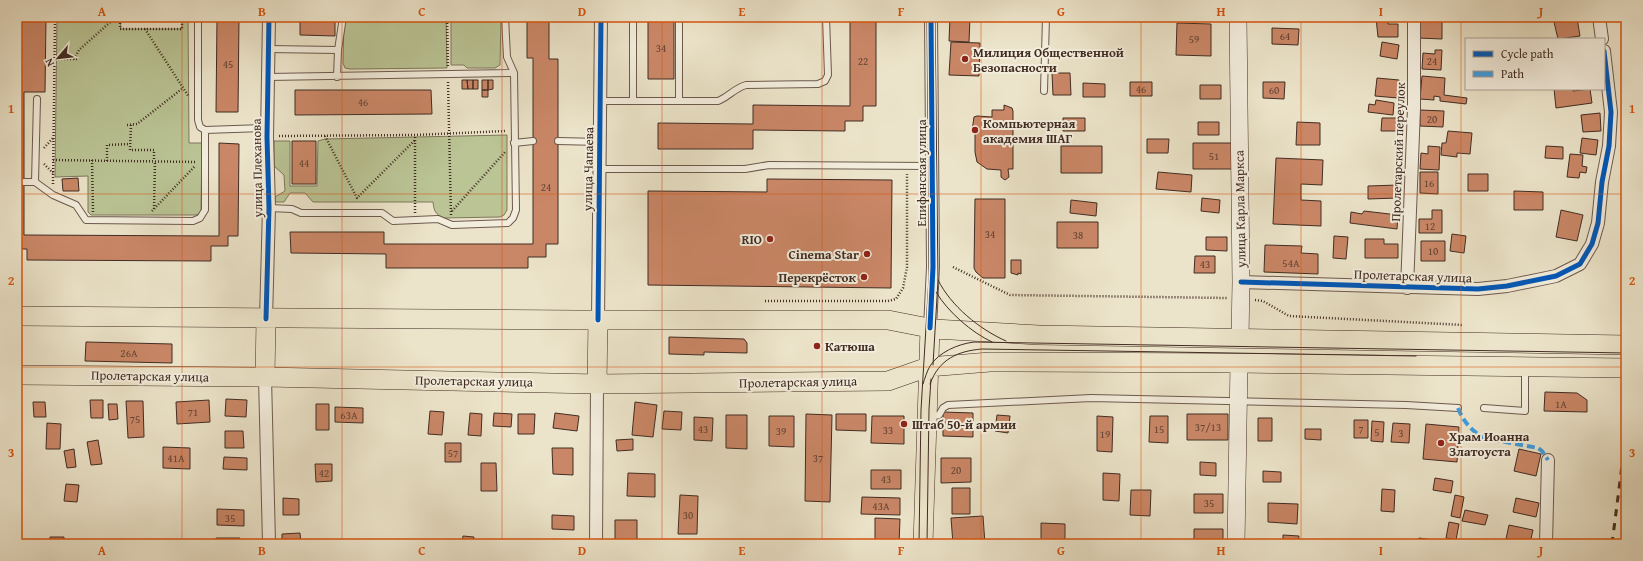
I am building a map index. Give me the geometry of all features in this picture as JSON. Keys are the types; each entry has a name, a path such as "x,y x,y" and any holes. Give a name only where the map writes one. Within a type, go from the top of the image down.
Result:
{"main road":[{"name":"улица Карла Маркса","path":"1236,544 1241,298 1238,17"},
{"path":"17,316 266,319 888,320 930,328 1039,335 1626,345"},
{"name":"улица Плеханова","path":"266,319 266,377"},
{"name":"улица Чапаева","path":"597,384 598,320"},
{"path":"923,544 930,328"},
{"name":"Пролетарская улица","path":"17,375 266,377 597,384 888,381 928,367 990,362 1239,363 1626,368"}],"street":[{"name":"улица Плеханова","path":"266,319 269,208 267,132 269,17"},
{"name":"улица Чапаева","path":"598,320 601,17"},
{"name":"Епифанская улица","path":"930,328 933,268 931,17"},
{"name":"Пролетарский переулок","path":"1407,288 1414,108 1414,17"},
{"path":"1599,17 1602,38"},
{"name":"Пролетарская улица","path":"1241,282 1478,289 1507,286 1556,276 1580,264 1592,244 1598,224 1602,182 1609,146 1611,112 1605,60"},
{"name":"улица Плеханова","path":"266,377 269,544"},
{"name":"улица Чапаева","path":"596,544 597,384"},
{"path":"1546,544 1548,460"}],"lane":[{"path":"198,17 198,120 200,127 205,130 267,132"},
{"path":"337,77 338,50 343,17"},
{"path":"269,208 292,209 301,213 382,213 393,221 438,219 452,225 508,223 513,218 516,210 514,73 507,57 505,17"},
{"path":"633,17 633,100"},
{"path":"679,17 679,100"},
{"path":"600,101 718,100 724,99 740,87 746,85 818,84 825,81 828,75 826,17"},
{"path":"1044,91 1046,17"},
{"path":"268,49 338,50"},
{"path":"268,77 514,73"},
{"path":"36,182 37,99"},
{"path":"24,182 36,182 53,195 76,205 86,220 193,221 200,218 205,210 205,130"},
{"path":"514,143 533,141"},
{"path":"558,141 600,142"},
{"path":"599,169 745,169 769,166 932,166"},
{"path":"1484,408 1525,411 1525,366"},
{"path":"926,418 939,415 943,408 948,405 1091,398 1406,405 1458,408"}],"path":[{"path":"53,195 55,17"},
{"path":"74,59 78,50 116,17"},
{"path":"120,17 120,29 182,29 182,17"},
{"path":"448,17 448,133 452,225"},
{"path":"145,29 198,111"},
{"path":"55,59 79,59"},
{"path":"154,209 154,150 130,150 129,125 137,124 183,88"},
{"path":"267,132 325,136 415,135 514,131"},
{"path":"414,220 415,135"},
{"path":"325,136 358,198 415,140"},
{"path":"451,211 514,143"},
{"path":"107,161 107,145 130,144"},
{"path":"53,160 199,162 143,220"},
{"path":"92,160 93,220"},
{"path":"765,301 896,300 903,288 907,267 907,166"},
{"path":"953,267 1010,295 1241,298 1264,301 1288,316 1468,325"}],"green space":[{"path":"57,17 120,17 121,29 182,29 182,17 188,17 189,143 202,143 200,213 196,215 91,215 88,212 88,176 55,177"},
{"path":"344,17 446,17 447,68 345,68 343,63"},
{"path":"451,17 501,17 500,65 495,68 467,68 464,65 451,65"},
{"path":"507,135 507,210 504,215 500,217 444,218 436,212 433,202 313,202 305,193 290,193 284,202 275,202 275,197 285,191 284,175 274,166 274,141 290,141 290,186 317,186 318,141 325,139"}],"building":[{"path":"17,17 46,17 45,92 24,92 24,235 219,236 219,143 239,144 238,236 228,236 228,246 211,246 211,261 27,260 27,249 17,249"},
{"path":"217,17 239,17 238,112 216,112"},
{"path":"300,17 335,17 335,36 300,35"},
{"path":"527,17 549,17 549,59 558,59 558,244 546,244 546,257 528,257 528,268 386,268 386,254 291,253 290,232 384,232 384,244 533,244 533,58 527,58"},
{"path":"648,17 674,17 674,79 648,79"},
{"path":"850,17 876,17 876,106 863,106 863,121 845,121 845,131 753,130 753,149 658,149 658,123 753,124 753,105 850,106"},
{"path":"950,17 970,17 969,42 949,41"},
{"path":"1376,18 1388,18 1388,24 1398,24 1398,37 1378,37"},
{"path":"1577,18 1580,36 1558,38 1554,22"},
{"path":"1431,19 1442,19 1442,39 1418,38 1418,21 1431,21"},
{"path":"1177,23 1211,24 1211,56 1176,55"},
{"path":"1272,28 1299,29 1298,45 1272,44"},
{"name":"Милиция Общественной Безопасности","path":"951,42 980,43 979,76 949,75"},
{"path":"1382,42 1399,45 1397,59 1380,56"},
{"path":"1435,50 1442,50 1441,70 1422,69 1423,53 1435,54"},
{"path":"1052,73 1070,73 1071,95 1053,95"},
{"path":"1422,76 1445,78 1444,95 1467,98 1466,104 1440,101 1440,97 1434,96 1434,100 1420,99"},
{"path":"1377,78 1399,80 1398,98 1375,96"},
{"path":"462,80 467,80 468,89 462,89"},
{"path":"467,80 473,80 473,89 468,89"},
{"path":"473,80 478,80 478,89 473,89"},
{"path":"482,80 488,80 488,90 482,90"},
{"path":"488,80 493,80 493,89 488,90"},
{"path":"1130,82 1152,82 1152,96 1130,96"},
{"path":"1263,82 1285,82 1284,99 1263,98"},
{"path":"1083,83 1105,84 1105,97 1083,97"},
{"path":"1200,85 1221,85 1221,99 1200,99"},
{"path":"295,90 431,90 432,114 295,115"},
{"path":"482,90 488,90 488,97 482,97"},
{"path":"1554,90 1590,90 1592,103 1556,108"},
{"path":"1376,100 1394,103 1393,115 1368,112 1369,104 1375,105"},
{"path":"1004,105 1012,108 1013,122 1016,122 1015,128 1013,128 1013,169 1008,169 1009,177 1005,180 1001,177 1001,170 987,169 977,162 975,152 975,131 972,131 974,117 992,117 992,110 1004,110"},
{"path":"1420,110 1444,111 1443,127 1420,126"},
{"path":"1600,113 1601,131 1583,132 1581,115"},
{"path":"1063,118 1085,118 1085,131 1063,131"},
{"path":"1382,118 1398,118 1398,131 1381,131"},
{"path":"1198,122 1219,122 1219,135 1198,135"},
{"path":"1297,122 1320,123 1320,145 1296,145"},
{"path":"1448,131 1472,133 1470,154 1457,153 1457,157 1441,155 1442,143 1446,143"},
{"path":"1582,138 1598,140 1596,155 1580,153"},
{"path":"1147,139 1169,139 1168,153 1147,153"},
{"path":"292,141 316,141 316,184 292,184"},
{"path":"1193,143 1234,143 1234,169 1193,169"},
{"path":"1061,146 1102,146 1102,173 1061,173"},
{"path":"1428,146 1440,147 1439,170 1420,169 1421,153 1428,154"},
{"path":"1546,146 1563,147 1563,159 1545,158"},
{"path":"1570,154 1583,155 1582,166 1587,167 1586,173 1580,172 1579,178 1567,177"},
{"path":"1276,158 1323,160 1322,185 1301,184 1301,200 1321,201 1321,226 1273,224"},
{"path":"1158,172 1192,175 1191,192 1156,189"},
{"path":"1420,172 1438,172 1438,194 1420,193"},
{"path":"1468,174 1488,174 1488,191 1468,191"},
{"path":"78,178 79,191 63,191 62,179"},
{"name":"RIO","path":"767,179 892,180 891,288 648,285 648,191 767,192"},
{"path":"1398,185 1398,198 1368,199 1368,186"},
{"path":"1514,191 1543,192 1543,210 1514,210"},
{"path":"1202,198 1220,200 1219,213 1201,211"},
{"path":"975,199 1005,199 1005,278 983,278 974,268"},
{"path":"1071,200 1097,203 1096,216 1070,213"},
{"path":"1432,210 1442,210 1442,233 1419,233 1419,219 1432,219"},
{"path":"1561,210 1583,215 1577,241 1556,237"},
{"path":"1364,211 1398,215 1397,229 1350,223 1351,212 1362,214"},
{"path":"1057,222 1098,222 1098,248 1057,248"},
{"path":"1452,234 1466,236 1464,253 1450,251"},
{"path":"1334,236 1348,237 1346,259 1333,258"},
{"path":"1206,237 1227,237 1227,251 1206,250"},
{"path":"1365,239 1384,239 1384,244 1398,244 1398,258 1365,258"},
{"path":"1421,241 1445,241 1445,261 1421,261"},
{"path":"1265,245 1302,246 1301,253 1318,254 1318,274 1264,272"},
{"path":"1195,256 1215,256 1215,273 1194,273"},
{"path":"1011,260 1021,260 1021,274 1018,273 1018,275 1011,273"},
{"path":"669,337 744,339 747,343 747,353 704,352 704,355 669,354"},
{"path":"86,342 172,344 172,363 85,361"},
{"path":"1545,392 1577,393 1587,400 1587,412 1544,411"},
{"path":"226,399 247,400 246,417 225,416"},
{"path":"90,400 103,400 103,418 91,418"},
{"path":"209,400 210,422 177,424 176,402"},
{"path":"126,401 143,401 144,437 128,438"},
{"path":"33,402 45,402 46,417 34,417"},
{"path":"635,402 657,405 653,437 632,435"},
{"path":"108,404 117,404 118,419 109,420"},
{"path":"316,404 329,404 329,430 316,430"},
{"path":"335,407 363,408 363,423 335,422"},
{"path":"430,411 444,412 442,435 428,434"},
{"path":"664,411 682,412 681,430 662,429"},
{"path":"943,412 973,413 973,437 943,436"},
{"path":"470,413 482,414 481,436 468,435"},
{"path":"494,413 512,414 511,427 493,426"},
{"path":"555,413 579,416 577,431 553,428"},
{"path":"518,414 535,414 534,434 518,434"},
{"path":"806,414 832,415 830,502 805,501"},
{"path":"836,414 866,414 866,431 836,430"},
{"path":"1187,414 1228,414 1228,440 1187,440"},
{"path":"726,415 747,415 747,449 726,448"},
{"path":"997,415 1010,416 1008,433 995,431"},
{"path":"769,416 794,416 794,447 769,446"},
{"path":"872,416 904,416 904,444 871,443"},
{"path":"1097,416 1113,417 1112,452 1097,451"},
{"path":"1150,416 1168,416 1168,443 1149,442"},
{"path":"694,417 713,418 712,441 694,440"},
{"path":"1258,418 1272,418 1272,441 1258,441"},
{"path":"1354,420 1368,420 1368,438 1354,438"},
{"path":"1372,421 1384,422 1383,442 1371,441"},
{"path":"47,423 61,424 60,449 46,449"},
{"path":"1393,423 1410,424 1409,443 1391,442"},
{"name":"Храм Иоанна Златоуста","path":"1426,424 1459,427 1457,462 1423,459"},
{"path":"1305,429 1321,429 1321,440 1305,439"},
{"path":"225,431 243,431 244,448 225,448"},
{"path":"633,439 633,450 617,451 616,440"},
{"path":"98,440 102,464 91,465 87,442"},
{"path":"445,443 461,443 461,462 445,462"},
{"path":"163,447 190,448 190,469 163,468"},
{"path":"552,448 573,448 573,475 553,474"},
{"path":"74,449 76,467 67,468 64,451"},
{"path":"1519,449 1541,454 1536,476 1514,471"},
{"path":"224,457 247,458 247,470 223,469"},
{"path":"941,458 971,458 971,482 941,483"},
{"path":"1200,462 1216,463 1216,476 1200,475"},
{"path":"481,463 496,463 497,491 481,491"},
{"path":"315,464 332,464 332,481 316,482"},
{"path":"871,470 901,470 901,489 871,489"},
{"path":"1263,471 1281,472 1281,482 1263,482"},
{"path":"628,473 655,474 655,497 627,496"},
{"path":"1103,473 1120,474 1119,501 1103,500"},
{"path":"1435,478 1453,481 1451,493 1433,490"},
{"path":"66,484 79,485 77,502 64,501"},
{"path":"952,488 970,488 970,514 952,514"},
{"path":"1382,489 1395,490 1394,512 1381,511"},
{"path":"1131,490 1151,490 1150,516 1130,515"},
{"path":"1194,494 1223,494 1223,513 1194,513"},
{"path":"680,495 698,496 697,534 678,534"},
{"path":"1455,495 1464,497 1460,518 1451,516"},
{"path":"862,497 900,498 900,515 861,514"},
{"path":"283,498 299,499 299,515 283,515"},
{"path":"1516,498 1539,503 1536,517 1513,512"},
{"path":"1268,503 1298,504 1297,524 1268,522"},
{"path":"217,509 244,510 244,526 217,525"},
{"path":"1465,510 1488,515 1485,525 1462,521"},
{"path":"552,515 574,516 574,530 552,529"},
{"path":"983,516 985,544 953,544 951,518"},
{"path":"875,518 900,519 899,544 875,544"},
{"path":"615,520 637,520 637,544 615,544"},
{"path":"1449,522 1459,524 1456,540 1446,538"},
{"path":"1041,523 1065,524 1065,544 1041,544"},
{"path":"1509,525 1533,530 1530,543 1506,539"},
{"path":"1194,529 1223,529 1223,544 1194,544"},
{"path":"300,533 301,544 282,544 282,534"},
{"path":"1283,535 1299,536 1298,544 1283,544"},
{"path":"463,536 474,537 473,544 462,544"},
{"path":"50,537 64,537 64,544 50,544"},
{"path":"216,538 240,538 240,544 216,544"},
{"path":"1419,538 1433,540 1432,544 1418,544"},
{"path":"347,541 360,541 360,544 347,544"},
{"path":"714,541 725,541 726,544 715,544"}],"tram line":[{"path":"919,544 921,410 929,277 927,17"},
{"path":"933,365 938,280 935,17"},
{"path":"938,280 950,299 958,308 986,330 1006,341"},
{"path":"936,292 953,314 976,333 992,342"},
{"path":"923,384 930,366 938,357 955,347 974,342 1626,353"},
{"path":"930,384 934,375 944,362 957,354 982,349 1416,356"},
{"path":"927,544 929,409 931,379"}],"railway":[{"path":"1612,544 1626,434"},
{"path":"1622,544 1626,514"}],"marked path":[{"path":"1458,408 1468,426 1480,436 1538,448 1548,460"}],"cycle path":[{"path":"266,319 269,208 267,137 269,17"},
{"path":"598,320 601,17"},
{"path":"930,328 933,267 931,17"},
{"path":"1241,282 1478,289 1507,286 1556,276 1580,264 1592,244 1598,223 1602,182 1609,146 1611,112 1605,60"}],"place":[{"name":"Милиция Общественной Безопасности","path":"965,59"},
{"name":"Компьютерная академия ШАГ","path":"975,130"},
{"name":"RIO","path":"770,239"},
{"name":"Cinema Star","path":"867,254"},
{"name":"Перекрёсток","path":"864,277"},
{"name":"Катюша","path":"817,346"},
{"name":"Штаб 50-й армии","path":"904,424"},
{"name":"Храм Иоанна Златоуста","path":"1441,443"}]}
